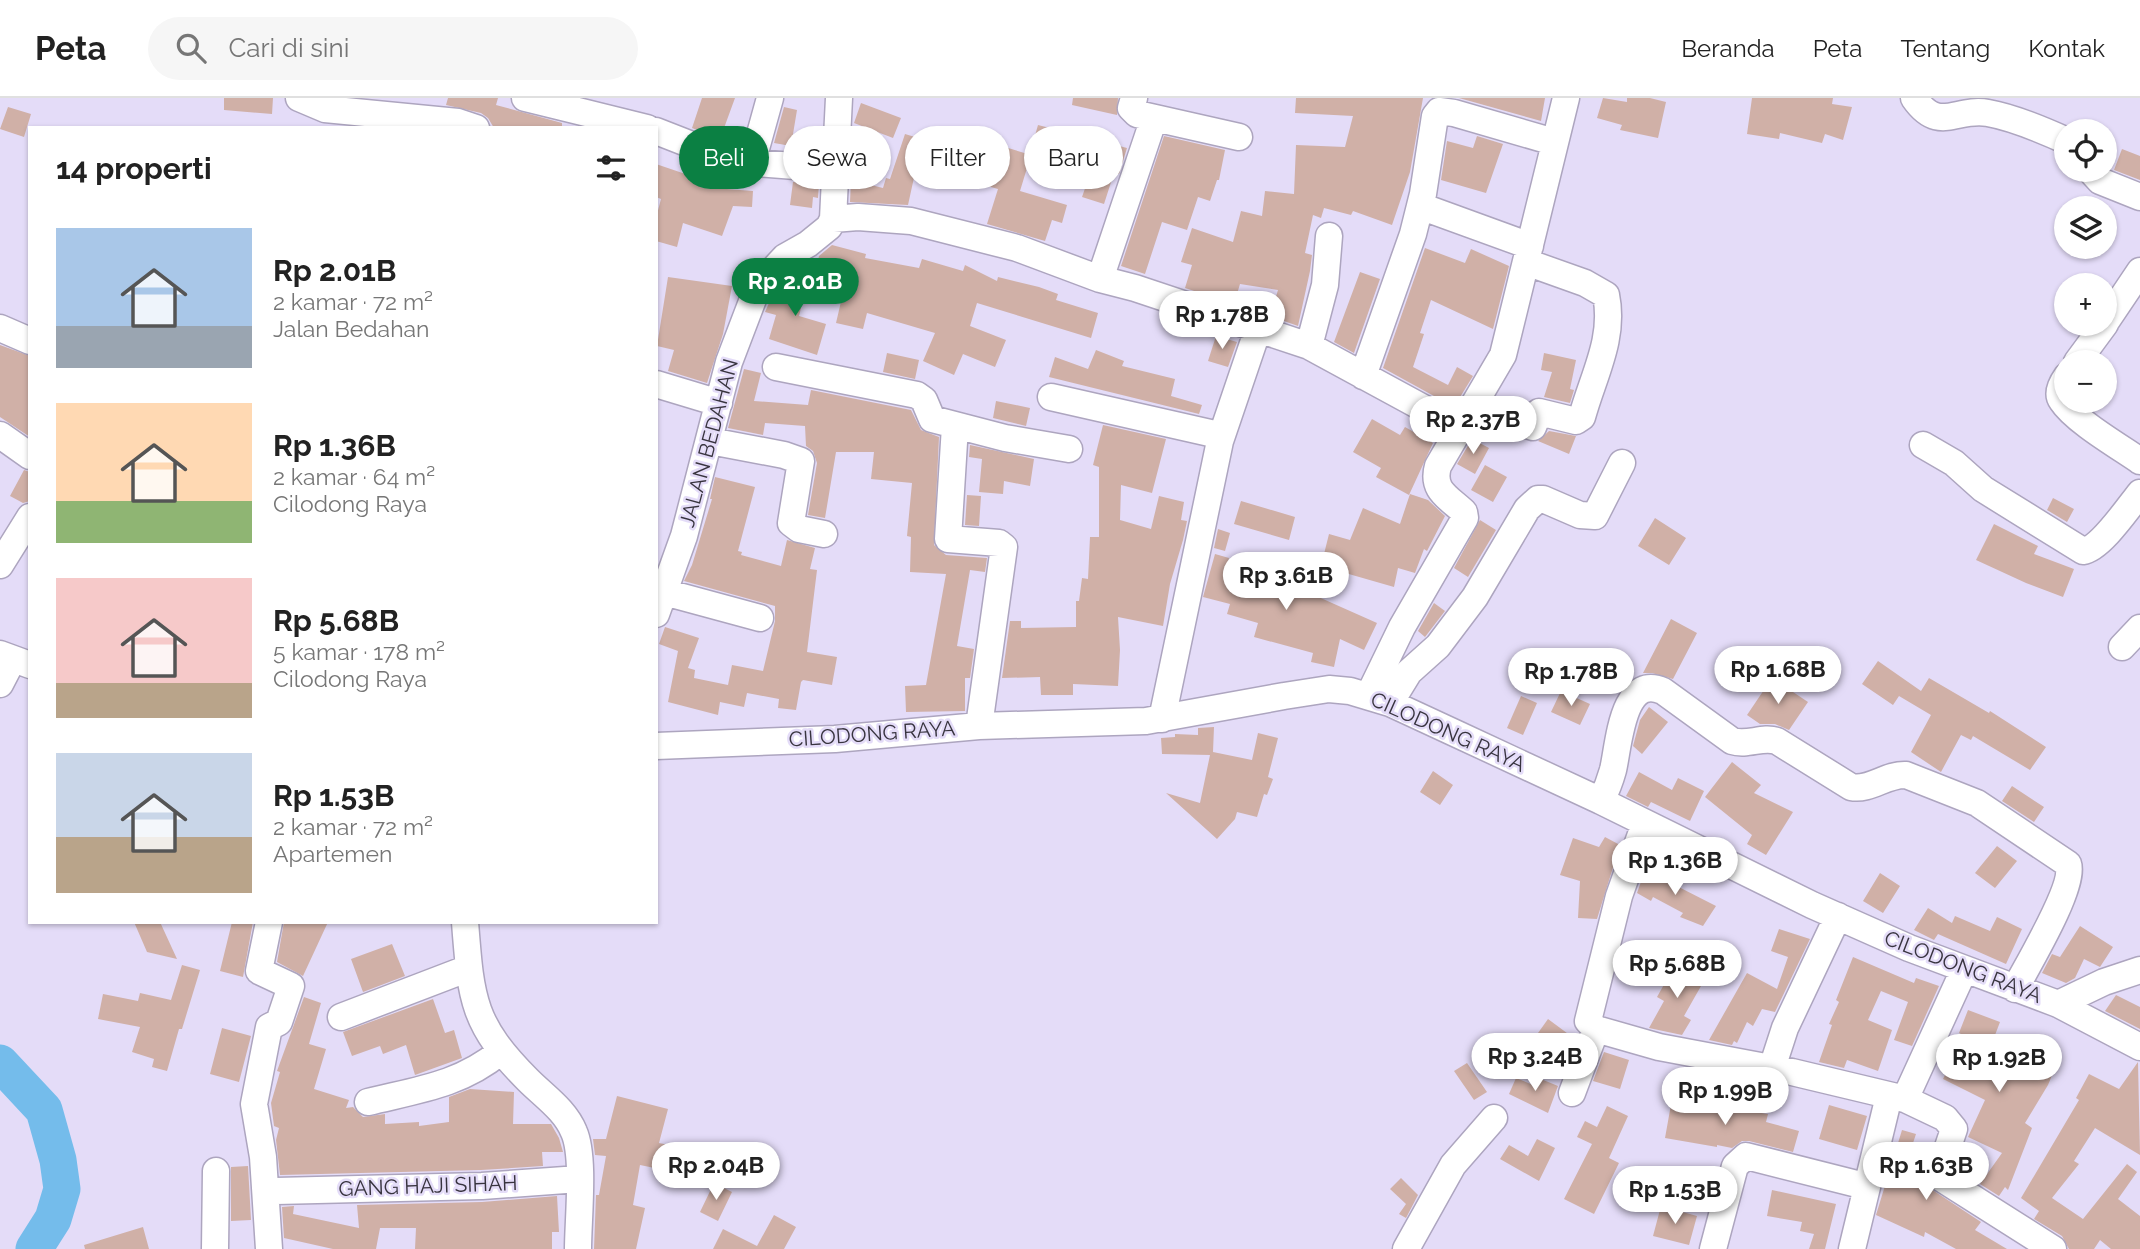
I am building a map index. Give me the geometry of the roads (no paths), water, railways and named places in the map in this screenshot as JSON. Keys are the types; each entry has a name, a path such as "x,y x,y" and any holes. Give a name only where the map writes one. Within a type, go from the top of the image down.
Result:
{"street":[{"path":"299,98 325,109 433,109 471,126"},
{"path":"525,98 631,125"},
{"path":"762,126 769,98"},
{"path":"837,126 839,98"},
{"path":"1134,98 1131,108 1137,114 1239,136"},
{"path":"1387,702 1402,627 1465,518 1464,512 1435,483 1438,466 1503,355 1566,98"},
{"path":"1914,98 1922,110 1936,118 1989,113 2054,136"},
{"path":"1363,376 1413,234 1435,116 1439,111 1554,142"},
{"path":"1100,279 1154,118"},
{"path":"658,132 679,140"},
{"path":"2102,182 2140,197"},
{"path":"834,189 833,219 882,218 946,229 1017,248 1100,279 1135,288 1309,346 1363,376 1467,417 1532,428 1539,412 1576,421 1582,417 1607,342 1609,314 1606,295 1528,254 1420,206"},
{"name":"JALAN BEDAHAN","path":"660,603 710,441 729,362 758,286 785,257 808,244 829,227 833,219"},
{"path":"1309,346 1325,285 1329,236"},
{"path":"2117,305 2140,271"},
{"path":"0,328 28,340"},
{"path":"1162,719 1220,441 1258,330"},
{"path":"776,367 917,395 924,400 932,419 1005,438 1069,449"},
{"path":"658,385 719,403"},
{"path":"1051,397 1210,433 1218,436 1220,441"},
{"path":"2075,413 2140,461"},
{"path":"955,426 948,539 999,543 1004,547 979,726"},
{"path":"0,435 28,455"},
{"path":"710,441 784,455 801,461 792,523 799,529 824,534"},
{"path":"1923,446 1954,463 1983,489 2083,551 2091,550 2101,540 2140,493"},
{"path":"1387,702 1409,673 1438,646 1475,597 1527,509 1538,499 1543,499 1580,514 1595,516 1622,463"},
{"path":"0,565 28,520"},
{"path":"660,603 760,618"},
{"path":"2122,647 2140,628"},
{"path":"0,684 14,659"},
{"path":"1601,801 1613,770 1628,706 1644,688 1654,686 1732,741 1746,743 1765,738 1777,741 1851,788 1860,789 1894,775 1906,775 1978,803 2068,864 2071,871 2063,897 2015,989"},
{"name":"CILODONG RAYA","path":"658,746 835,739 979,726 1080,725 1162,719 1329,690 1387,702 1601,801 1838,916 1964,971 2058,1004 2140,1047"},
{"path":"1645,823 1619,896 1588,1021 1596,1029 1659,1047 1772,1068 1897,1098 1945,1118 1954,1129 1953,1139 1940,1171 1941,1178 2053,1249"},
{"path":"1772,1068 1785,1028 1838,916"},
{"path":"269,924 259,971 291,986 279,1022 269,1027 254,1104 263,1157 269,1249"},
{"path":"465,924 473,998 484,1026 500,1052 563,1113 575,1134 579,1179 578,1249"},
{"path":"341,1017 469,968"},
{"path":"2058,1004 2104,982 2140,970"},
{"path":"1852,1249 1865,1186 1897,1098 1964,971"},
{"path":"1572,1093 1596,1029"},
{"path":"368,1102 454,1081 481,1068 500,1052"},
{"path":"1406,1249 1452,1166 1494,1118"},
{"path":"1713,1249 1735,1166 1746,1156 1865,1186"},
{"path":"215,1249 216,1171"},
{"name":"GANG HAJI SIHAH","path":"276,1191 482,1186 579,1179"}],"waterway":[{"path":"0,1063 44,1110 58,1160 62,1189 53,1219 34,1249"}]}
